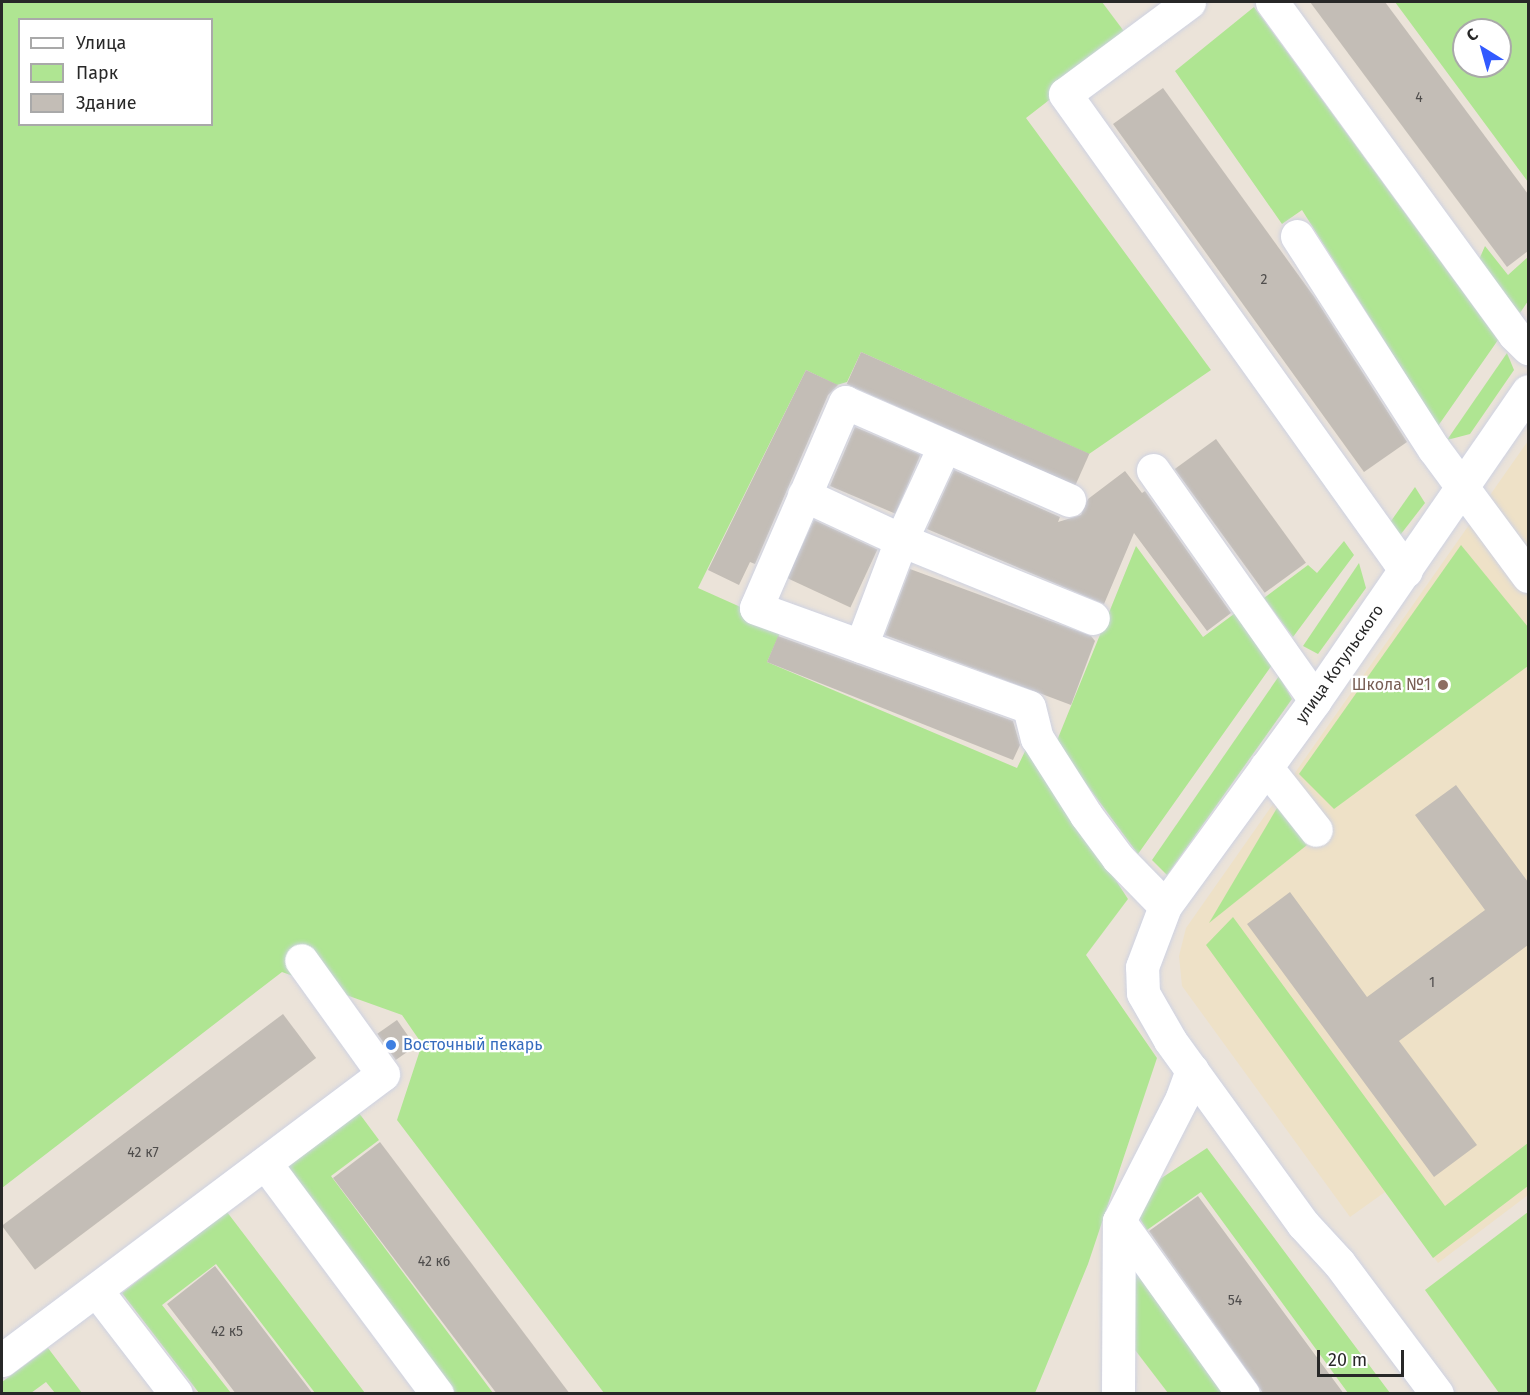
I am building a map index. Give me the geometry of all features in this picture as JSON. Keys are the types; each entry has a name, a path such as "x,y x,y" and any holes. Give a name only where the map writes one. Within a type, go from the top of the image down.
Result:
{"street":[{"path":"1189,2 1065,94 1406,571"},
{"path":"1272,2 1514,334 1528,348"},
{"path":"1297,236 1463,488 1528,576"},
{"name":"улица Котульского","path":"1437,1394 1339,1263 1303,1224 1155,1017 1143,993 1142,967 1151,935 1165,906 1406,571 1528,391"},
{"path":"1069,500 943,448 845,402 756,608 1029,707 1037,738 1086,815 1118,858 1165,906"},
{"path":"861,646 900,540 943,448"},
{"path":"1154,470 1315,700"},
{"path":"804,495 900,540 1093,618"},
{"path":"1266,767 1317,830"},
{"path":"2,1360 383,1074 301,960"},
{"path":"1118,1394 1119,1221 1182,1098 1192,1070"},
{"path":"265,1163 437,1394"},
{"path":"1119,1221 1243,1394"},
{"path":"96,1290 176,1394"}],"shaded area":[{"name":"Школа №1","path":"1528,441 1528,1195 1438,1263 1385,1192 1350,1217 1182,986 1179,956 1186,928"}],"green space":[{"path":"2,2 1102,2 1129,38 1026,118 1211,370 1089,454 861,352 847,382 837,385 806,370 698,588 783,626 767,662 1017,768 1028,745 1128,899 1086,955 1157,1058 1088,1264 1035,1393 604,1393 397,1120 422,1044 402,1015 282,972 2,1188"},
{"path":"1395,2 1528,2 1528,182"},
{"path":"1254,7 1498,340 1438,426 1302,210 1282,224 1175,71"},
{"path":"1485,246 1508,275 1528,257 1528,301 1520,313 1478,262"},
{"path":"1507,353 1514,370 1470,434 1447,440"},
{"path":"1415,487 1425,503 1394,543 1384,531"},
{"path":"1344,541 1354,555 1293,637 1264,598 1308,565 1317,573"},
{"path":"1461,545 1528,627 1528,666 1334,809 1299,774"},
{"path":"1136,546 1203,637 1238,611 1272,665 1138,854 1056,743"},
{"path":"1359,563 1366,588 1318,654 1303,646"},
{"path":"1279,676 1292,699 1167,875 1152,860"},
{"path":"1277,808 1307,845 1209,923"},
{"path":"1233,917 1445,1206 1528,1143 1528,1186 1433,1258 1206,945"},
{"path":"359,1113 379,1140 331,1176 493,1393 455,1393 286,1168"},
{"path":"1207,1148 1390,1393 1348,1393 1201,1192 1147,1230 1139,1217 1157,1181"},
{"path":"227,1212 365,1393 315,1393 216,1264 162,1305 231,1393 199,1393 122,1293"},
{"path":"1528,1212 1528,1393 1499,1393 1425,1290"},
{"path":"1127,1260 1226,1393 1168,1393 1132,1346"},
{"path":"48,1348 82,1393 55,1393 46,1382 31,1393 2,1393 2,1382"}],"building":[{"path":"1310,2 1385,2 1528,194 1528,251 1507,267"},
{"path":"1163,88 1315,298 1407,442 1364,472 1113,124"},
{"path":"861,352 1089,454 1075,486 847,384"},
{"path":"806,370 838,385 828,395 755,564 750,562 739,585 708,570"},
{"path":"855,427 920,455 895,514 830,486"},
{"path":"1216,439 1306,563 1265,593 1175,469"},
{"path":"954,470 1060,517 1058,522 1081,515 1088,499 1125,471 1142,493 1145,491 1231,613 1207,631 1134,533 1104,604 927,529"},
{"path":"814,520 877,550 850,608 787,578"},
{"path":"910,569 1091,636 1095,641 1071,705 885,635"},
{"path":"778,636 1013,721 1020,745 1013,760 767,662"},
{"path":"1456,785 1528,882 1528,945 1399,1041 1477,1145 1434,1177 1247,924 1290,892 1367,997 1485,910 1415,815"},
{"path":"283,1014 316,1058 35,1270 2,1226"},
{"name":"Восточный пекарь","path":"397,1020 415,1046 396,1060 377,1034"},
{"path":"380,1142 570,1394 497,1394 333,1178"},
{"path":"1198,1196 1344,1394 1263,1394 1149,1231"},
{"path":"215,1266 313,1394 236,1394 167,1304"}],"place":[{"name":"Школа №1","path":"1443,685"},
{"name":"Восточный пекарь","path":"391,1045"}]}
